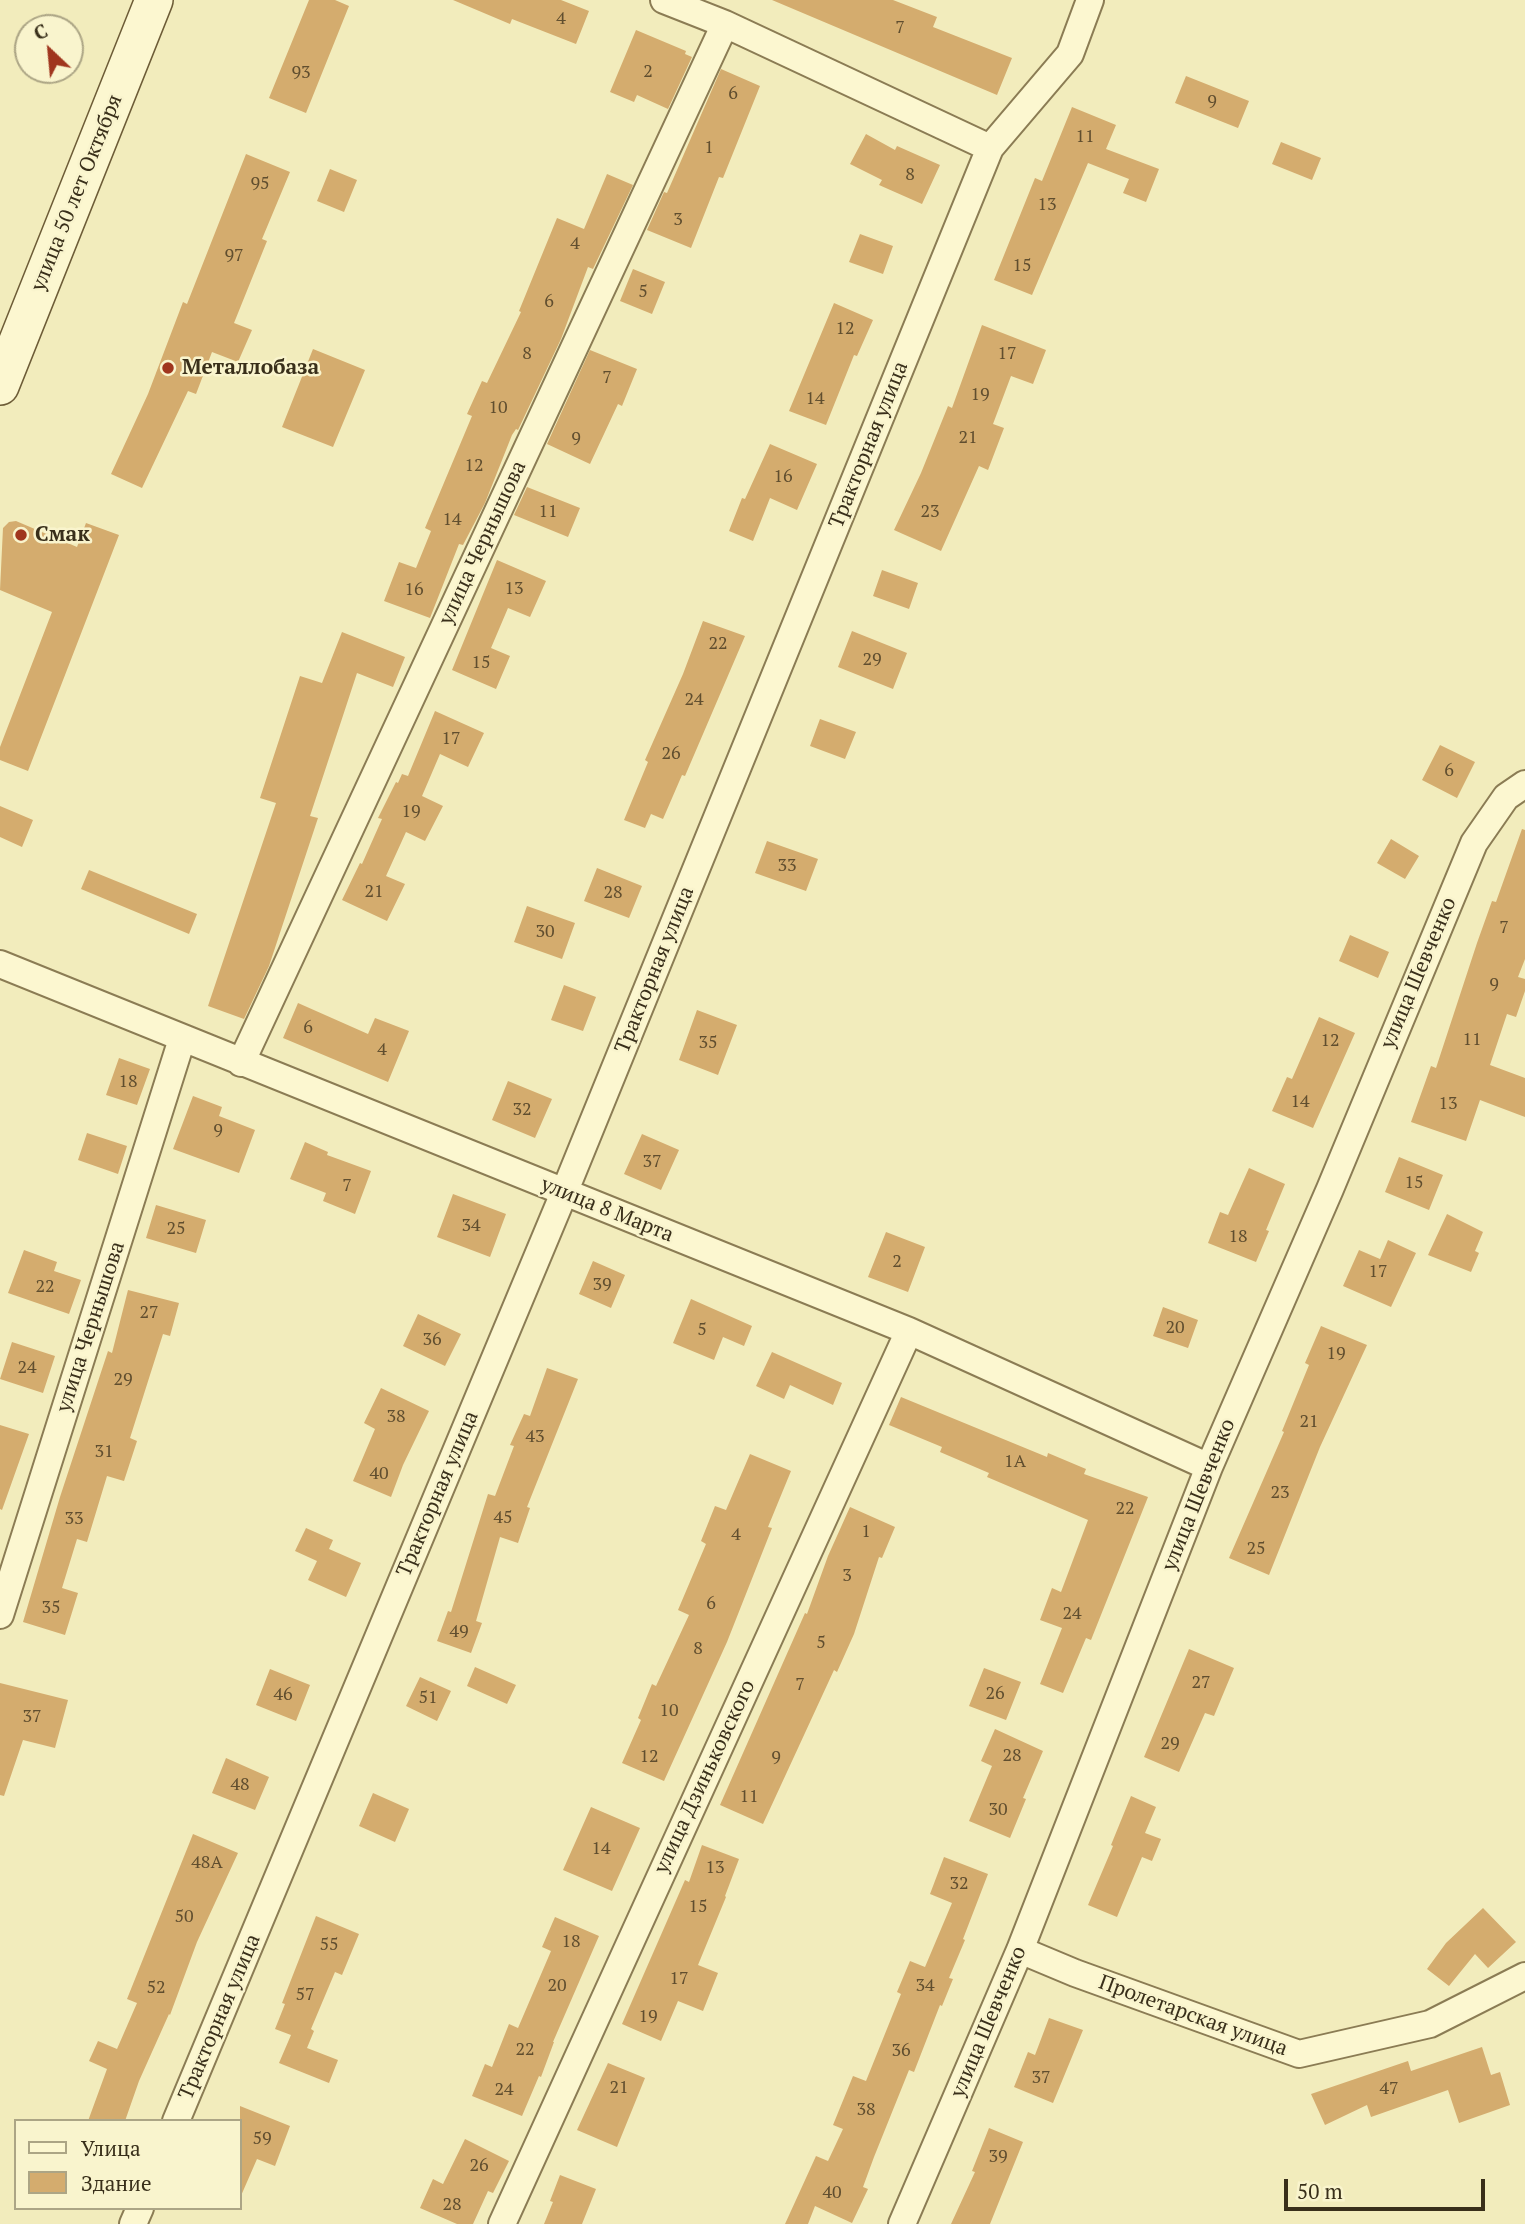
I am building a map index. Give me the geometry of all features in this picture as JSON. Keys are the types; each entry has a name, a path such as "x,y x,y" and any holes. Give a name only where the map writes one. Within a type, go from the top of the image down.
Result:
{"main road":[{"name":"улица 50 лет Октября","path":"0,386 154,0"}],"street":[{"path":"664,0 725,24 990,148"},
{"name":"Тракторная улица","path":"177,2119 564,1193 990,148 1070,54 1090,0"},
{"name":"улица Чернышова","path":"241,1063 725,24"},
{"name":"улица Шевченко","path":"902,2224 1020,1950 1209,1467 1474,843 1506,797 1525,784"},
{"name":"улица 8 Марта","path":"0,964 909,1331 1209,1467"},
{"name":"улица Чернышова","path":"0,1615 182,1039"},
{"name":"улица Дзиньковского","path":"502,2224 909,1331"},
{"name":"Пролетарская улица","path":"1020,1950 1075,1973 1299,2054 1430,2024 1525,1976"}],"building":[{"path":"309,0 335,0 349,6 306,113 269,98"},
{"path":"453,0 561,0 589,11 576,44 512,19 510,24"},
{"path":"772,0 893,0 937,17 933,27 1012,58 997,95"},
{"path":"636,30 686,51 685,54 692,57 668,109 637,95 634,102 610,92"},
{"path":"721,69 760,86 691,248 647,230 664,192 667,193"},
{"path":"1186,76 1249,101 1238,128 1175,103"},
{"path":"1072,107 1116,125 1106,149 1159,169 1146,202 1123,193 1129,179 1088,163 1032,295 994,280 1035,178 1042,181"},
{"path":"866,134 895,150 897,146 940,165 922,204 879,185 882,180 850,164"},
{"path":"1281,142 1321,158 1312,180 1272,164"},
{"path":"246,154 290,172 262,239 267,241 234,323 252,330 238,362 212,352 196,394 188,391 142,488 111,474 148,394 183,302 187,304"},
{"path":"330,169 357,180 344,212 317,201"},
{"path":"607,174 633,185 593,269 588,267 561,339 518,430 512,435 485,503 463,545 459,544 430,618 384,601 399,562 416,568 431,531 425,528 472,416 467,414 482,381 487,383 521,312 519,311 557,218 584,229"},
{"path":"860,234 893,246 883,274 849,262"},
{"path":"633,269 665,282 652,314 620,301"},
{"path":"834,303 873,320 857,356 854,355 826,425 789,411"},
{"path":"982,325 1046,350 1033,384 1011,376 993,424 1004,428 988,470 979,466 941,551 894,530 948,406 952,408"},
{"path":"313,349 365,370 333,447 282,427"},
{"path":"590,350 637,369 622,406 618,404 590,464 547,444"},
{"path":"770,444 817,464 797,510 770,498 753,541 729,531 742,498 745,499"},
{"path":"527,487 580,508 568,537 514,515"},
{"path":"16,521 77,547 86,523 119,535 28,771 0,760 0,747 52,612 0,590 3,528 9,522"},
{"path":"497,560 546,581 530,617 508,608 491,648 510,656 496,689 452,670"},
{"path":"882,570 918,583 909,609 873,596"},
{"path":"703,621 745,636 685,776 682,775 663,819 651,814 645,828 624,820 648,762 645,760"},
{"path":"852,631 907,653 893,689 838,667"},
{"path":"342,632 405,657 393,687 357,673 310,816 318,818 269,966 244,1019 208,1006 276,803 260,798 300,676 322,683"},
{"path":"435,711 484,733 468,767 440,754 422,796 443,806 425,841 406,832 386,876 405,884 387,921 342,900 360,863 362,864 382,819 378,818 396,782 398,783 402,774 408,776"},
{"path":"820,719 856,732 845,759 810,746"},
{"path":"1440,745 1475,762 1457,798 1422,780"},
{"path":"0,806 33,820 22,847 0,837"},
{"path":"1522,829 1525,830 1525,959 1518,977 1525,979 1525,991 1516,1017 1507,1014 1490,1065 1525,1078 1525,1117 1480,1100 1466,1141 1411,1122 1431,1066 1436,1068 1492,901 1496,902"},
{"path":"1391,839 1419,856 1405,879 1377,863"},
{"path":"767,841 818,859 806,891 755,873"},
{"path":"597,868 642,886 629,918 584,901"},
{"path":"89,870 197,914 189,934 81,889"},
{"path":"527,906 575,923 562,959 514,942"},
{"path":"1350,935 1389,952 1378,978 1339,961"},
{"path":"564,985 596,997 583,1031 551,1020"},
{"path":"298,1003 368,1034 375,1018 409,1031 388,1082 283,1038"},
{"path":"697,1010 737,1025 718,1075 679,1060"},
{"path":"1319,1017 1355,1033 1313,1128 1272,1111 1287,1077 1292,1079"},
{"path":"119,1058 150,1069 137,1105 106,1095"},
{"path":"508,1081 552,1099 535,1138 492,1120"},
{"path":"193,1096 222,1107 219,1116 255,1130 239,1173 173,1149"},
{"path":"87,1133 127,1146 118,1174 78,1160"},
{"path":"642,1134 679,1150 661,1190 624,1174"},
{"path":"305,1142 328,1152 327,1155 371,1171 355,1214 323,1201 326,1193 290,1179"},
{"path":"1399,1157 1443,1175 1429,1210 1385,1192"},
{"path":"1249,1168 1285,1184 1256,1262 1208,1243 1220,1212 1228,1215"},
{"path":"453,1194 506,1214 490,1257 437,1237"},
{"path":"156,1205 206,1220 196,1253 146,1238"},
{"path":"1447,1214 1483,1232 1475,1251 1479,1253 1471,1272 1428,1255"},
{"path":"886,1232 925,1247 908,1292 868,1277"},
{"path":"1388,1240 1416,1253 1391,1307 1343,1286 1359,1250 1380,1259"},
{"path":"24,1250 57,1262 54,1271 81,1280 69,1314 8,1293"},
{"path":"593,1261 625,1275 611,1308 579,1294"},
{"path":"128,1290 179,1303 170,1336 163,1334 130,1438 137,1441 124,1481 107,1476 87,1542 77,1539 62,1588 78,1593 65,1635 23,1622 60,1497 108,1351 112,1353"},
{"path":"691,1299 752,1326 744,1346 723,1337 714,1360 673,1343"},
{"path":"1163,1307 1198,1320 1188,1348 1153,1336"},
{"path":"418,1314 461,1334 445,1366 403,1346"},
{"path":"1321,1326 1367,1345 1320,1447 1269,1575 1229,1558 1284,1432 1282,1431 1309,1365 1305,1363"},
{"path":"12,1342 55,1356 43,1393 0,1379"},
{"path":"772,1352 842,1383 833,1405 790,1385 784,1399 756,1386"},
{"path":"547,1368 578,1379 527,1507 530,1508 518,1543 500,1537 476,1621 482,1623 471,1653 437,1641 448,1611 451,1612 488,1494 495,1496 514,1446 510,1445 524,1414 530,1416"},
{"path":"381,1388 429,1411 391,1497 353,1481 375,1429 364,1423"},
{"path":"901,1397 1047,1457 1048,1453 1086,1469 1084,1474 1148,1497 1091,1640 1086,1638 1063,1693 1040,1684 1062,1628 1040,1620 1052,1588 1061,1592 1088,1520 987,1477 989,1473 940,1452 942,1447 889,1425"},
{"path":"0,1425 29,1434 2,1510 0,1509"},
{"path":"750,1454 791,1471 768,1527 772,1528 727,1642 664,1781 622,1763 641,1720 638,1718 652,1684 656,1686 689,1615 678,1610 706,1544 701,1541 715,1506 726,1510"},
{"path":"850,1507 895,1527 882,1558 879,1557 854,1634 837,1672 834,1670 763,1824 720,1805 805,1613 807,1614 828,1556"},
{"path":"306,1528 333,1540 329,1549 361,1563 346,1597 308,1580 317,1561 295,1551"},
{"path":"1189,1649 1234,1668 1214,1716 1205,1713 1179,1772 1144,1757"},
{"path":"475,1667 516,1685 507,1704 467,1686"},
{"path":"984,1668 1021,1682 1006,1720 969,1706"},
{"path":"270,1669 310,1685 296,1721 256,1705"},
{"path":"420,1677 451,1691 437,1721 406,1706"},
{"path":"0,1683 68,1700 55,1748 23,1740 4,1796 0,1795"},
{"path":"995,1729 1043,1751 1010,1838 969,1821 992,1766 981,1761"},
{"path":"226,1758 269,1777 255,1810 212,1793"},
{"path":"373,1793 409,1809 395,1842 359,1826"},
{"path":"1131,1796 1156,1807 1145,1833 1161,1839 1152,1861 1142,1857 1117,1917 1088,1905"},
{"path":"591,1807 640,1828 612,1891 563,1870"},
{"path":"193,1834 238,1853 197,1942 170,2015 139,2081 126,2119 89,2119 107,2069 89,2061 98,2041 117,2049 137,2003 127,1999"},
{"path":"702,1845 739,1859 698,1965 718,1973 703,2011 678,2001 661,2041 622,2024 685,1880 689,1882"},
{"path":"944,1857 988,1874 949,1978 953,1979 914,2072 909,2070 874,2157 863,2187 868,2189 852,2223 815,2206 808,2224 785,2224 816,2156 828,2161 843,2129 833,2125 853,2076 866,2081 901,1994 897,1992 910,1961 925,1967 952,1903 930,1894"},
{"path":"1483,1908 1516,1942 1488,1968 1475,1954 1449,1986 1427,1969 1446,1943"},
{"path":"316,1916 359,1934 342,1975 335,1972 311,2029 314,2031 307,2048 338,2060 329,2083 279,2063 291,2035 275,2029 285,2004 282,2003"},
{"path":"555,1917 599,1936 553,2042 541,2077 539,2076 522,2116 472,2096 485,2064 492,2067 509,2024 518,2028 551,1951 542,1947"},
{"path":"1049,2018 1083,2030 1053,2103 1014,2087 1028,2052 1035,2055"},
{"path":"1482,2047 1491,2075 1500,2072 1510,2105 1459,2123 1448,2090 1371,2117 1367,2105 1325,2125 1311,2094 1408,2061 1411,2071"},
{"path":"608,2063 645,2078 617,2147 577,2130"},
{"path":"240,2106 290,2126 275,2166 257,2159 242,2193 242,2119"},
{"path":"989,2128 1023,2142 990,2224 951,2224 975,2172 972,2171"},
{"path":"465,2139 509,2161 493,2193 488,2191 473,2224 457,2224 420,2208 433,2179 443,2184"},
{"path":"560,2175 596,2189 582,2224 544,2224"}],"place":[{"name":"Металлобаза","path":"168,368"},
{"name":"Смак","path":"21,535"}]}
